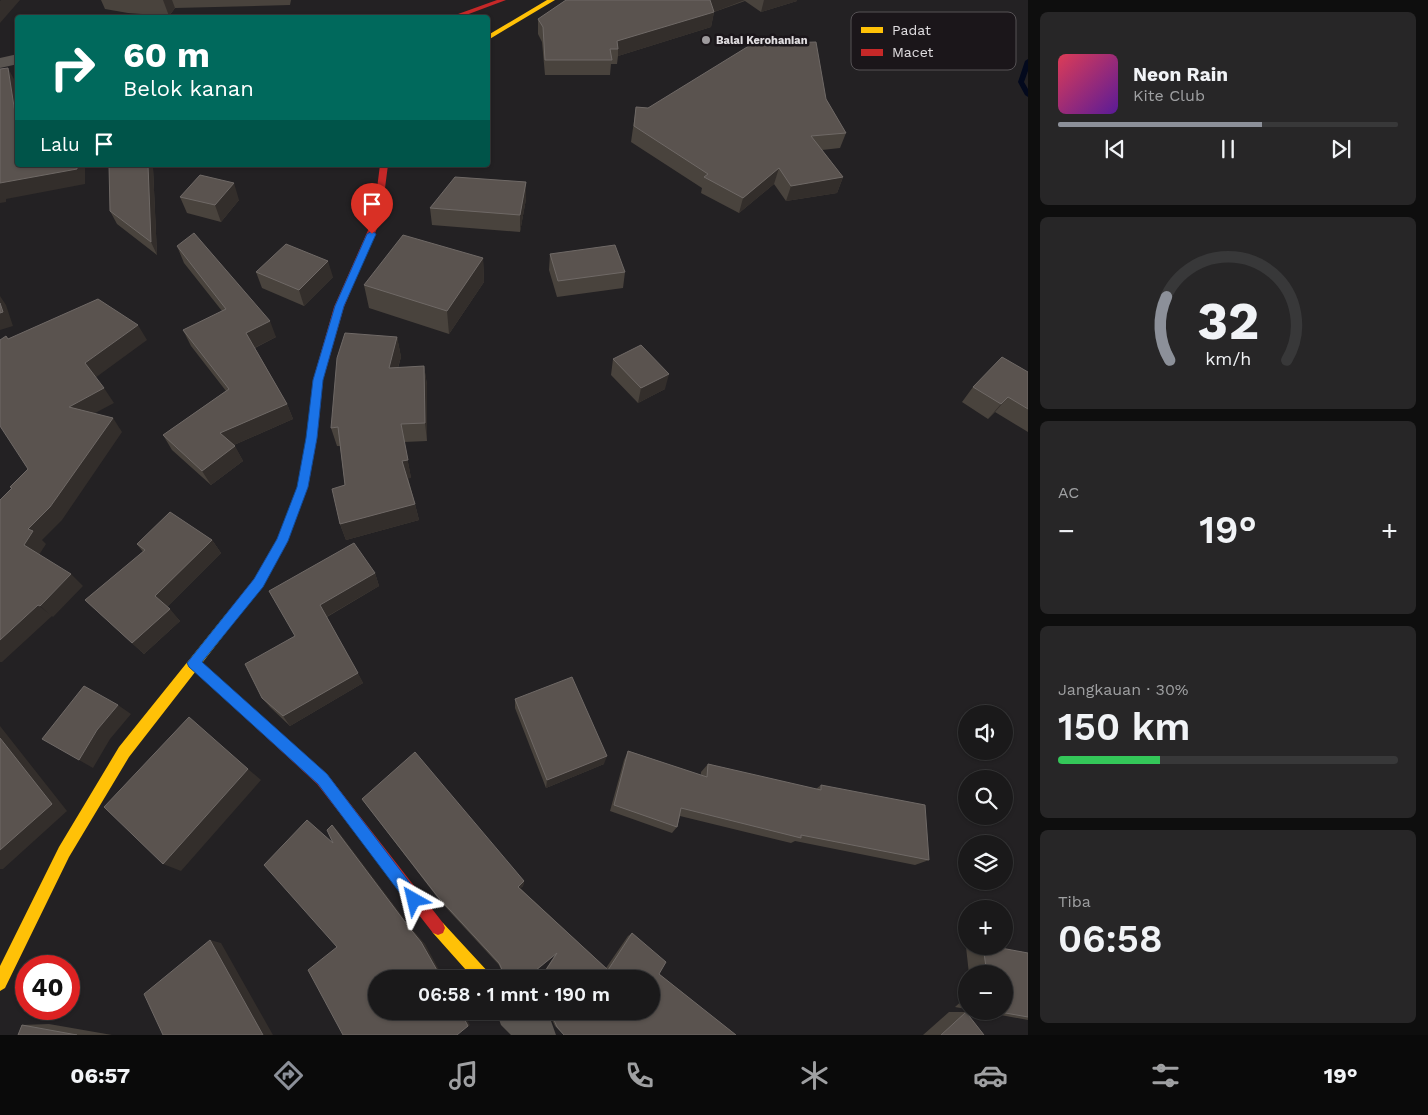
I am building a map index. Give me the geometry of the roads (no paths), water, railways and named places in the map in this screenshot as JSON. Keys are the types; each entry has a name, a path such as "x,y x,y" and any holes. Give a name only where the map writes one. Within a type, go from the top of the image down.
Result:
{"street":[{"path":"462,15 502,0"},
{"path":"490,37 552,0"},
{"path":"0,63 15,60"},
{"path":"0,983 64,852 124,752 258,583 282,541 303,487 312,438 318,380 339,306 377,219 384,167"},
{"path":"194,663 322,779 426,915 477,970"},
{"path":"523,1020 537,1035"}],"waterway":[{"path":"1028,61 1021,82 1028,95"}],"place":[{"name":"Balai Kerohanian","path":"706,40"}]}
